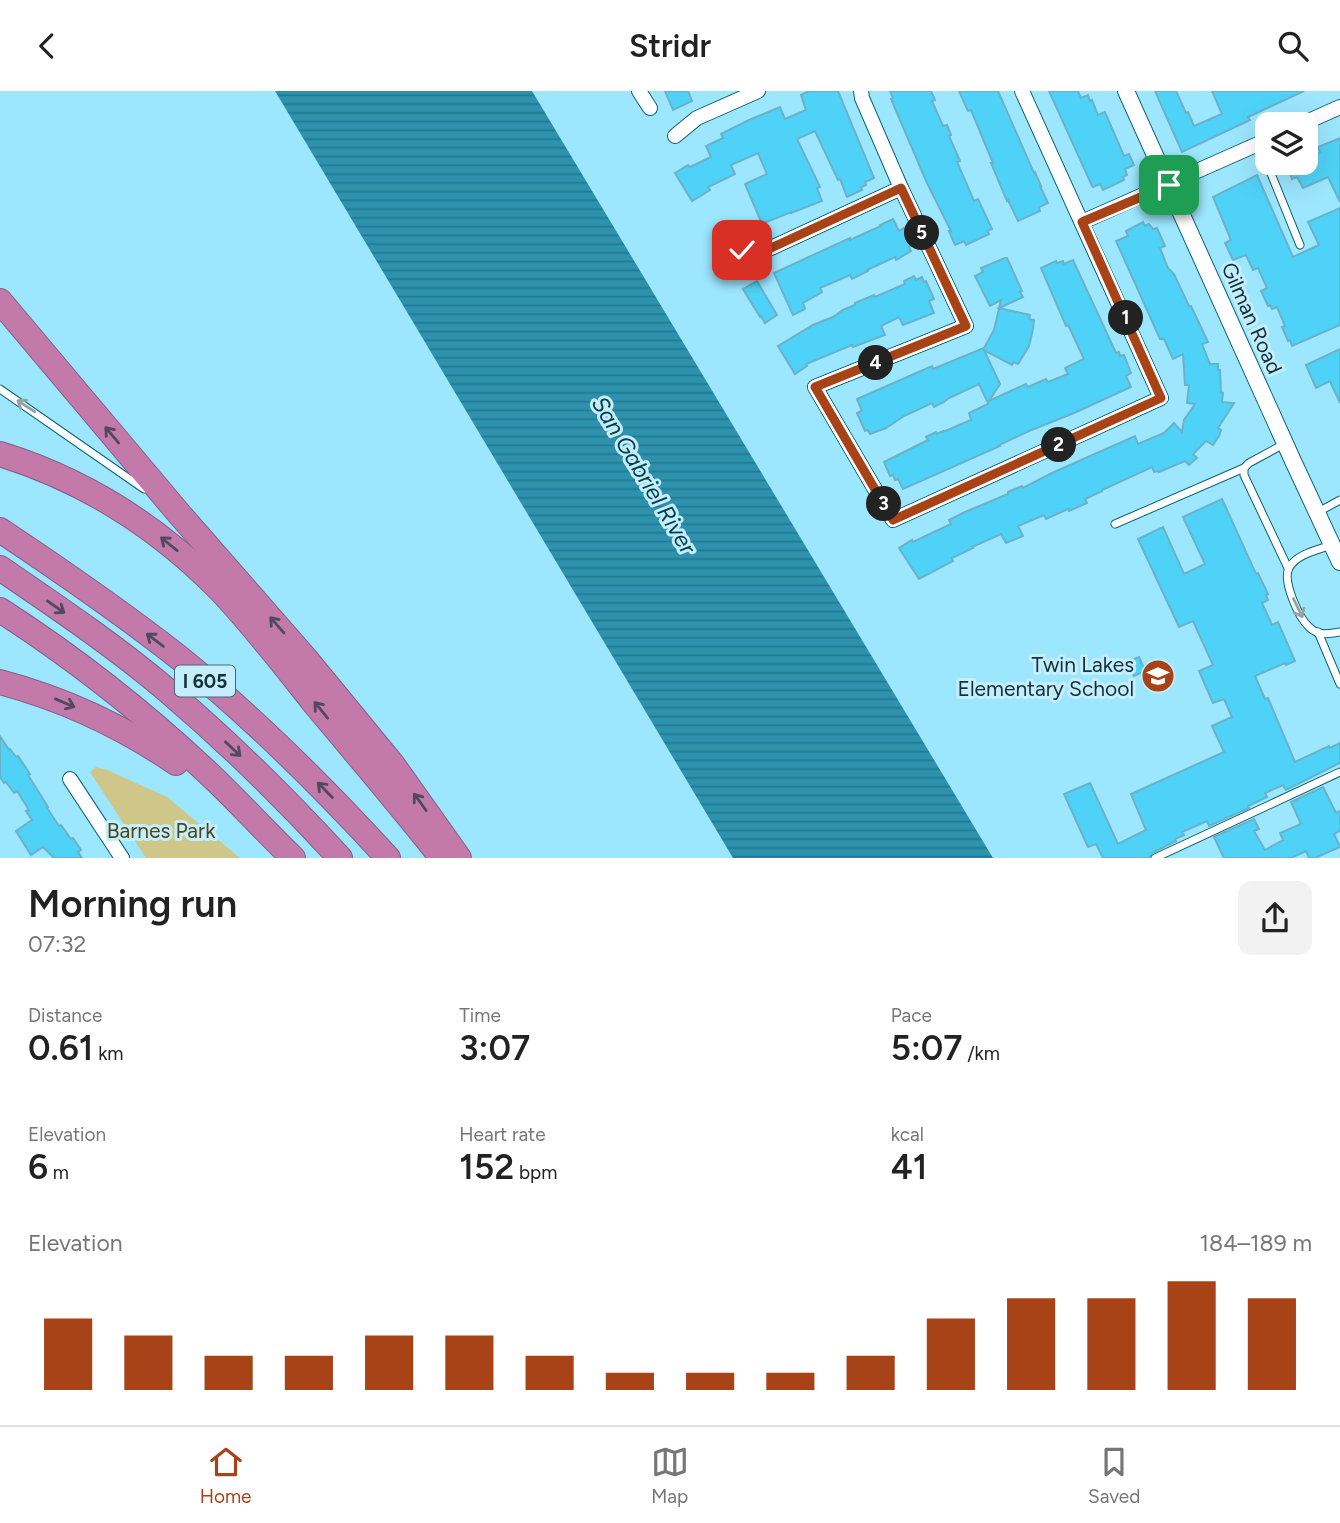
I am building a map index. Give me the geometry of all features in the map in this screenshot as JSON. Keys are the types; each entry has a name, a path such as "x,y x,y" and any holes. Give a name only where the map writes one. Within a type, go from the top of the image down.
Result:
{"highway":[{"path":"0,301 181,516 306,659 393,765 458,858"},
{"path":"0,454 82,487 126,512 174,547 219,590 259,635 441,858"},
{"name":"I 605","path":"0,530 84,586 177,657 256,724 330,795 388,858"},
{"name":"I 605","path":"0,568 86,627 166,690 236,751 340,858"},
{"path":"0,610 32,631 135,710 206,771 293,858"},
{"path":"0,682 52,697 99,717 144,741 206,783 258,824"}],"street":[{"path":"639,91 650,108"},
{"path":"675,135 697,118 758,91"},
{"path":"861,91 901,188 966,326 815,387 893,520 1161,398 1022,91"},
{"name":"Gilman Road","path":"1126,91 1340,562"},
{"path":"1318,117 1340,107"},
{"path":"1082,222 1255,146"},
{"path":"742,250 771,248 901,188"},
{"path":"70,779 122,858"}],"lane":[{"path":"1275,175 1300,245"},
{"path":"0,389 181,516"},
{"path":"1115,524 1244,468 1285,444"},
{"path":"1244,468 1244,475 1288,568 1286,581 1297,609 1308,627 1327,635 1340,632"},
{"path":"1317,512 1340,500"},
{"path":"1288,568 1296,560 1332,545"},
{"path":"1318,632 1340,684"},
{"path":"1155,858 1340,772"}],"green space":[{"name":"Barnes Park","path":"96,767 167,797 240,858 146,858 90,772"}],"water":[{"name":"San Gabriel River","path":"275,91 532,91 993,858 733,858"}],"building":[{"path":"665,91 688,91 692,101 673,110"},
{"path":"809,91 838,91 874,178 865,182 862,190 847,197 815,131 797,139 820,187 817,188 822,201 762,224 745,184 767,174 758,153 731,165 735,174 708,187 710,190 692,201 675,173 711,157 706,146 723,138 721,134 749,120 780,107 785,119 806,110 801,95"},
{"path":"890,91 931,91 935,100 932,101 943,126 947,125 960,161 957,162 974,201 978,199 992,229 987,231 989,234 966,245 964,241 955,245 891,99 893,98"},
{"path":"959,91 998,91 1048,203 1039,207 1040,211 1018,221 1007,201 971,110 968,111"},
{"path":"1049,91 1078,91 1081,98 1088,95 1098,115 1105,112 1124,156 1129,154 1134,165 1125,169 1127,175 1123,177 1124,180 1103,190 1100,184 1092,186"},
{"path":"1155,91 1176,91 1194,126 1222,114 1212,91 1304,91 1255,112 1248,117 1250,120 1182,152"},
{"path":"1340,138 1340,202 1328,177 1303,188 1297,177 1292,179 1290,175 1318,175 1318,147"},
{"path":"1257,175 1293,257 1319,245 1308,222 1340,208 1340,325 1292,346 1282,327 1285,326 1277,307 1272,309 1268,306 1261,291 1267,288 1258,268 1253,270 1246,255 1233,260 1225,243 1231,240 1213,197"},
{"path":"893,219 899,231 904,228 912,246 909,247 911,251 852,279 850,275 820,288 822,292 803,303 805,309 793,315 774,273"},
{"path":"1143,222 1145,226 1149,224 1153,229 1157,228 1165,246 1160,248 1168,268 1174,274 1208,342 1202,344 1210,364 1218,364 1222,402 1234,403 1218,428 1221,430 1219,436 1213,445 1206,441 1193,454 1197,458 1189,465 1185,461 1159,472 1154,472 1152,467 1085,499 1087,503 1069,511 1068,509 1046,519 1044,515 1018,526 1023,536 1006,543 1001,534 972,547 952,558 953,561 919,579 899,548 912,540 913,542 951,524 949,520 965,512 1135,436 1138,444 1164,433 1174,423 1182,432 1184,420 1195,404 1187,403 1189,385 1185,385 1183,354 1173,359 1164,339 1160,339 1116,241 1128,236 1126,231"},
{"path":"1007,258 1023,297 999,308 1001,300 990,306 975,276 983,272 981,268"},
{"path":"1073,260 1116,353 1124,355 1131,373 1126,376 1131,387 903,489 898,479 890,476 884,462 928,440 926,437 936,432 943,432 971,420 969,413 988,404 979,384 934,407 932,403 870,434 868,430 865,431 857,413 862,411 857,399 932,366 933,369 984,348 994,330 999,308 1030,315 1029,319 1034,320 1029,346 1018,364 1014,362 1012,365 984,350 1000,384 989,401 1026,384 1028,387 1068,374 1065,368 1084,359 1068,325 1066,326 1041,268 1056,261 1063,261 1064,264"},
{"path":"914,276 916,280 922,277 924,282 926,281 934,299 929,301 934,313 903,325 899,317 881,326 885,335 806,364 807,366 795,374 778,346 855,303 905,284 904,281"},
{"path":"757,281 777,315 765,323 743,289"},
{"path":"1340,349 1340,403 1330,381 1316,388 1306,365"},
{"path":"1222,499 1268,594 1268,600 1262,603 1272,625 1278,622 1295,661 1255,676 1265,699 1268,698 1295,762 1340,743 1340,763 1286,790 1283,785 1265,793 1267,797 1248,806 1249,808 1209,826 1207,821 1182,832 1184,835 1152,853 1149,858 1103,858 1096,844 1088,847 1064,794 1090,783 1118,844 1146,830 1131,794 1224,752 1212,726 1232,717 1224,699 1213,703 1199,671 1213,665 1193,621 1179,627 1138,539 1163,527 1184,574 1205,564 1183,517"},
{"path":"1139,657 1145,671 1134,676 1127,662"},
{"path":"0,736 9,750 18,756 59,826 73,838 81,850 78,852 82,858 54,858 43,847 31,855 16,831 32,820 26,811 29,810 17,791 14,793 0,777"},
{"path":"1323,787 1336,813 1340,811 1340,831 1334,834 1340,847 1315,858 1309,858 1306,851 1291,858 1224,858 1214,837 1254,819 1259,829 1254,831 1265,850 1283,840 1280,833 1301,824 1291,802"}],"place":[{"name":"Twin Lakes Elementary School","path":"1158,676"}],"route":[{"path":"742,250 771,248 901,188 966,326 815,387 893,520 1161,398 1082,222 1169,185"}]}
